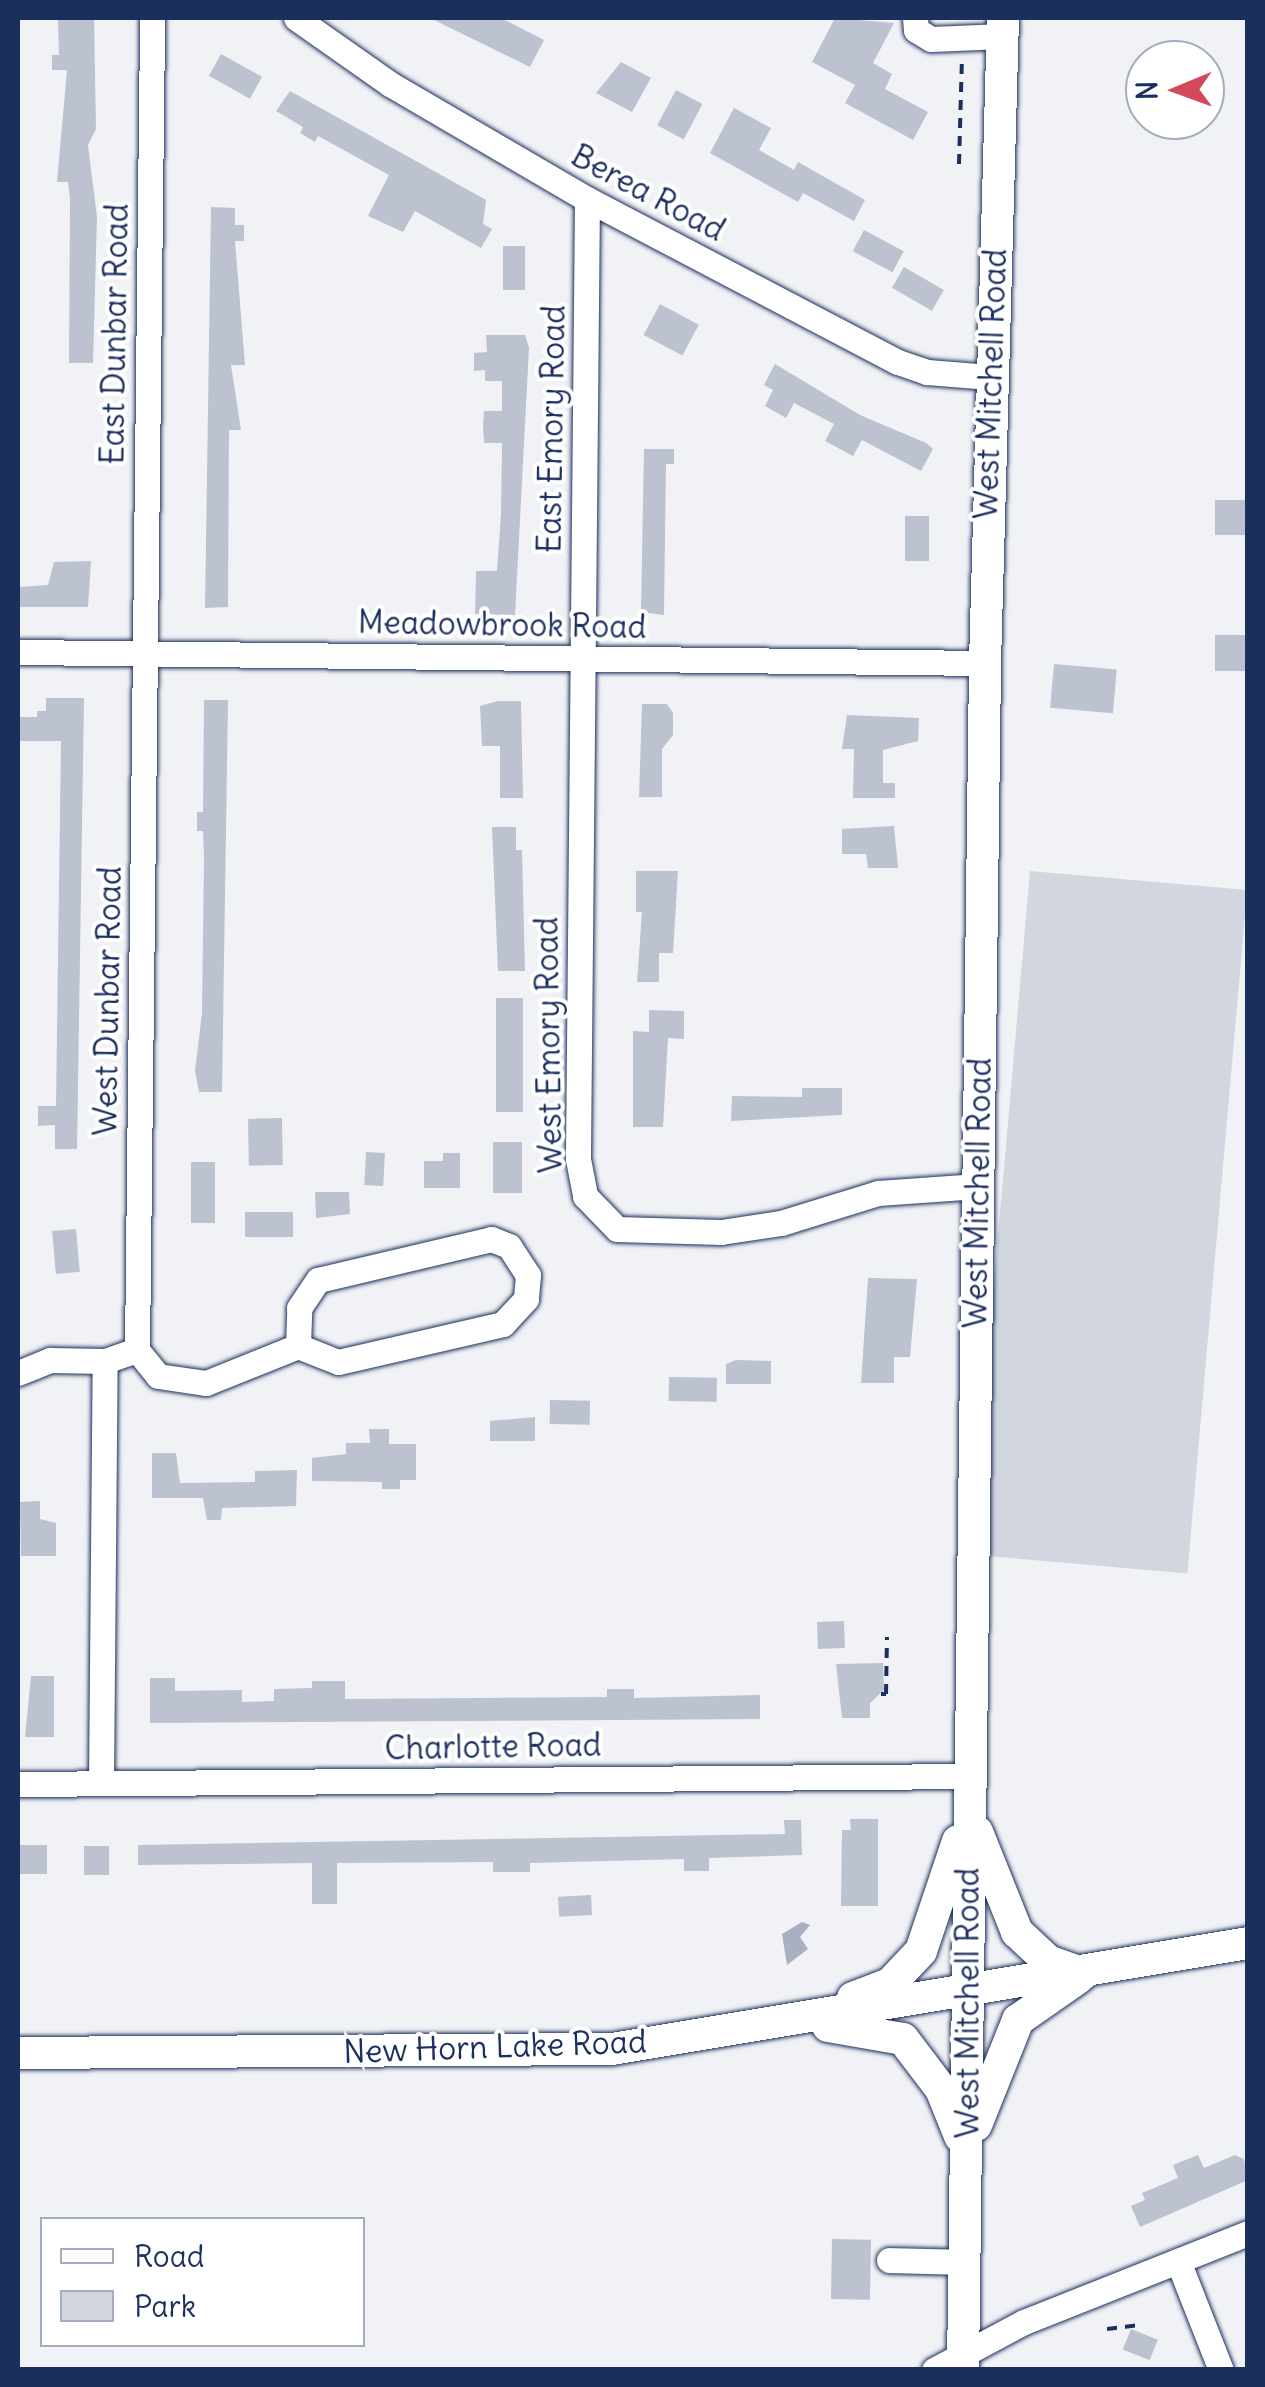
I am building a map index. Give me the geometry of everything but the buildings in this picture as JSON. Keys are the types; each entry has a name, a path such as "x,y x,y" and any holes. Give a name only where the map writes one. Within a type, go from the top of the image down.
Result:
{"main road":[{"name":"West Mitchell Road","path":"963,2361 985,663 990,377 1003,27"},
{"path":"969,1792 1009,1920 1048,1961 1083,1974"},
{"path":"793,2021 890,1984 922,1951 969,1792"},
{"name":"New Horn Lake Road","path":"18,2054 612,2049 1083,1974 1248,1943"},
{"path":"966,2153 1011,2031 1083,1974"},
{"path":"793,2021 903,2039 941,2090 966,2153"}],"street":[{"name":"East Dunbar Road","path":"144,652 152,18"},
{"name":"Berea Road","path":"296,18 390,84 587,199 898,362 927,372 990,377"},
{"path":"914,18 922,36 963,36 1003,27"},
{"name":"East Emory Road","path":"582,660 587,199"},
{"name":"Meadowbrook Road","path":"18,652 985,663"},
{"name":"West Dunbar Road","path":"137,1350 144,652"},
{"name":"West Emory Road","path":"582,660 578,1159 591,1208 618,1229 735,1232 878,1192 978,1186"},
{"path":"18,1373 58,1359 105,1361 137,1350 158,1376 196,1384 228,1378 298,1346 338,1362 503,1324 526,1299 528,1276 510,1246 491,1239 328,1276 310,1288 299,1308 298,1346"},
{"path":"101,1783 105,1361"},
{"name":"Charlotte Road","path":"18,1784 969,1792"},
{"path":"934,2370 963,2361 1178,2261 1248,2233"},
{"path":"889,2260 964,2262"},
{"path":"1178,2261 1221,2370"}],"path":[{"path":"959,164 963,36"},
{"path":"880,1694 886,1694 887,1636"},
{"path":"1107,2329 1138,2326"}],"green space":[{"path":"1030,871 1247,890 1187,1573 970,1554"}],"water":[{"path":"802,1922 810,1925 800,1937 808,1949 787,1965 782,1934"}]}
